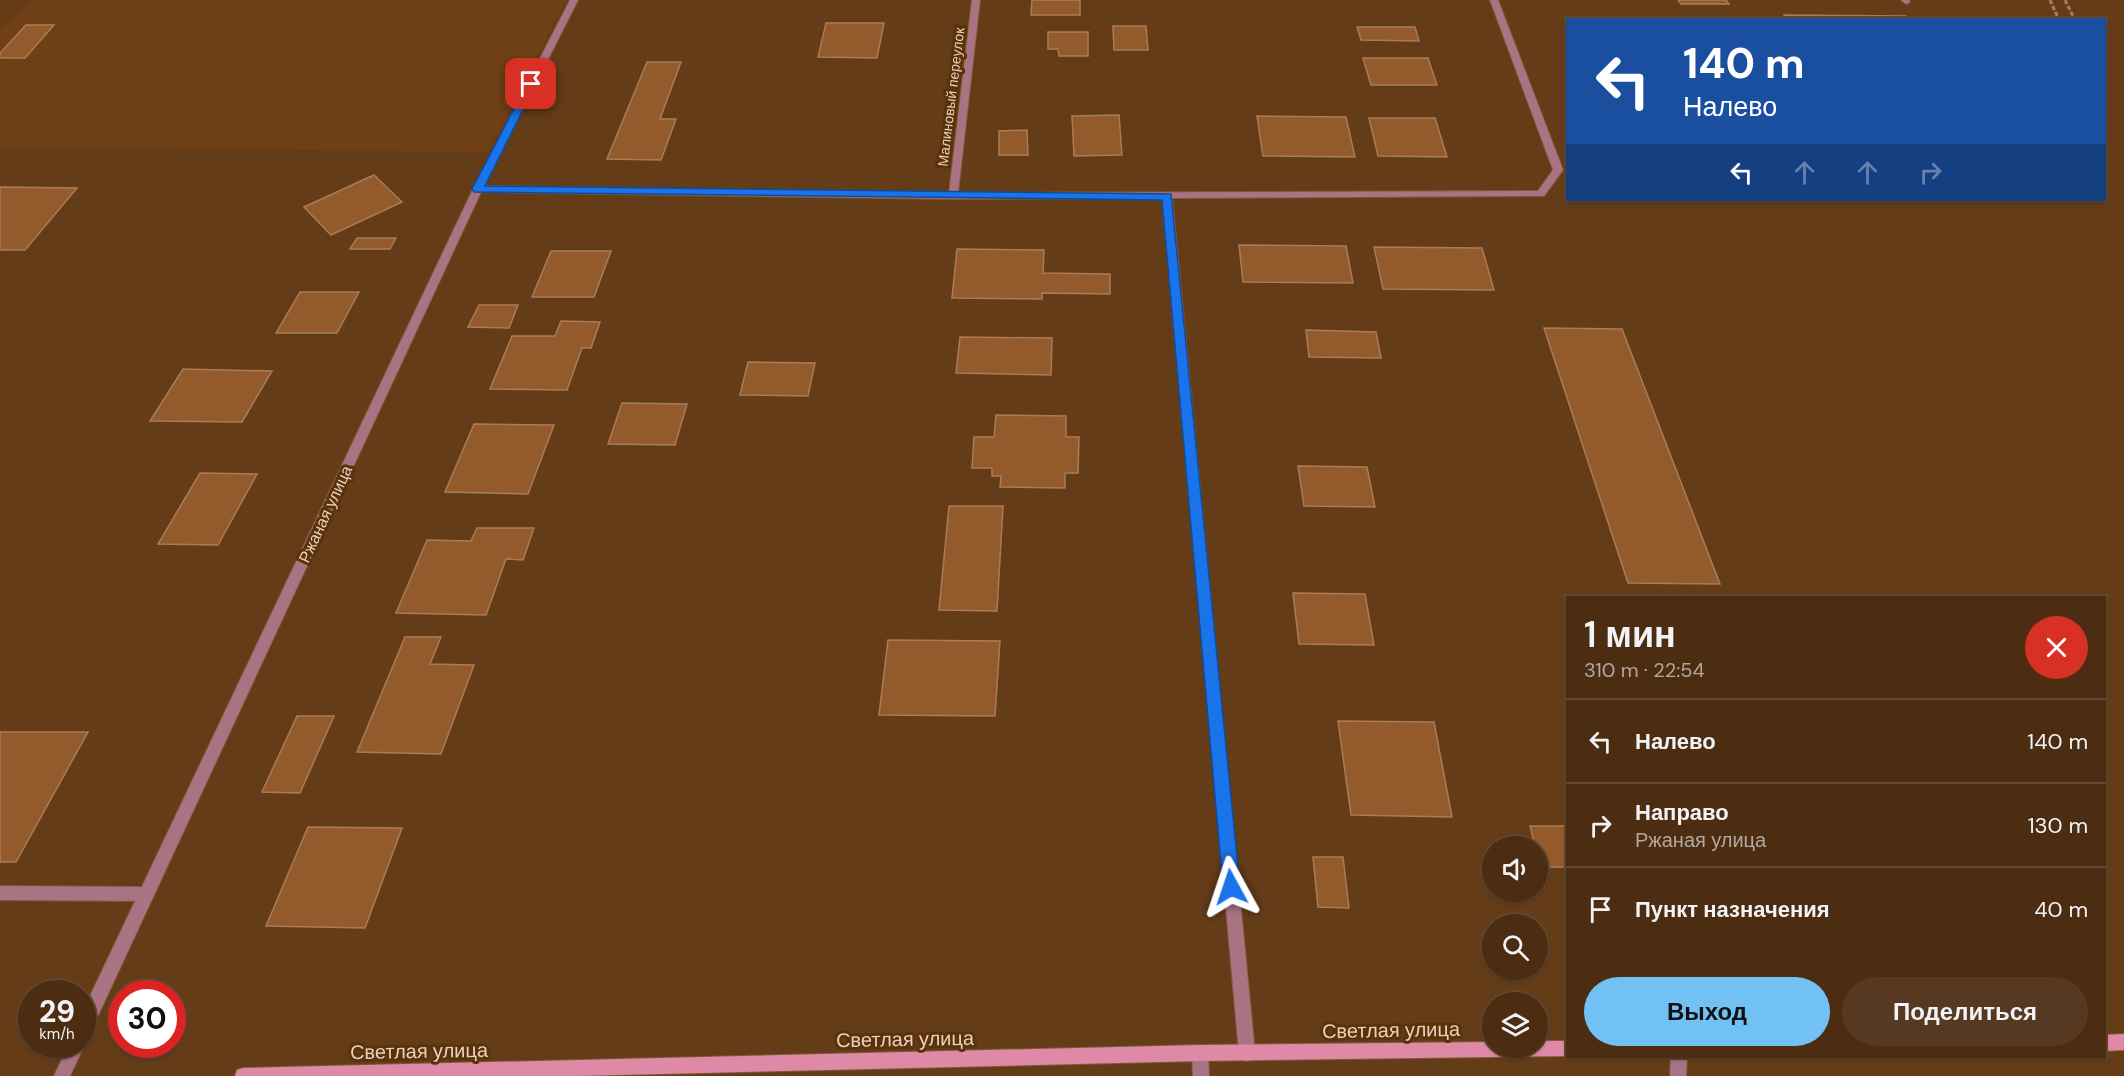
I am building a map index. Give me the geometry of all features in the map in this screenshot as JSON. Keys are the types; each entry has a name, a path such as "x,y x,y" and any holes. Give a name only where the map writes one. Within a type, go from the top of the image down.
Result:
{"street":[{"name":"Ржаная улица","path":"96,1001 478,189 574,0"},
{"name":"Малиновый переулок","path":"953,196 976,0"},
{"path":"478,189 953,196 1541,194 1558,170 1494,0"},
{"path":"1167,196 1247,1053"},
{"path":"0,893 147,894"},
{"path":"2106,1042 2124,1042"},
{"name":"Светлая улица","path":"243,1076 1200,1053 1566,1049"},
{"path":"1200,1053 1201,1076"},
{"path":"62,1076 70,1058"},
{"path":"1678,1076 1679,1058"}],"path":[{"path":"2050,0 2058,18"},
{"path":"2065,0 2073,18"}],"shaded area":[{"path":"30,0 566,0 488,152 0,147 0,29"}],"building":[{"path":"1032,0 1080,0 1080,15 1031,15"},
{"path":"1678,0 1726,0 1729,4 1681,4"},
{"path":"1784,15 1906,16 1907,18 1786,18"},
{"path":"826,23 884,23 877,58 818,57"},
{"path":"26,25 54,25 25,58 0,58 0,53"},
{"path":"1113,26 1146,26 1148,50 1114,50"},
{"path":"1357,27 1415,27 1419,41 1361,40"},
{"path":"1048,32 1088,32 1088,56 1059,56 1058,49 1048,49"},
{"path":"1363,58 1428,58 1437,85 1371,85"},
{"path":"647,62 681,62 660,119 676,119 661,160 607,159"},
{"path":"1119,115 1122,155 1074,156 1072,116"},
{"path":"1257,116 1346,117 1355,157 1263,156"},
{"path":"1369,118 1435,118 1447,157 1378,156"},
{"path":"1027,130 1028,155 999,155 999,131"},
{"path":"374,175 402,202 331,235 304,207"},
{"path":"0,187 77,188 25,250 0,250"},
{"path":"357,238 396,238 390,249 350,249"},
{"path":"1239,245 1346,246 1353,283 1243,282"},
{"path":"1374,247 1482,248 1494,290 1383,289"},
{"path":"957,249 1044,250 1043,273 1110,274 1110,294 1042,293 1042,299 952,298"},
{"path":"551,251 611,251 594,297 532,297"},
{"path":"300,292 359,292 337,333 276,333"},
{"path":"479,305 518,305 509,328 468,327"},
{"path":"561,321 600,322 591,348 582,348 567,390 490,389 512,336 555,336"},
{"path":"1544,328 1622,329 1720,584 1628,583"},
{"path":"1306,330 1376,332 1381,358 1309,357"},
{"path":"960,337 1052,338 1051,375 956,373"},
{"path":"748,362 815,363 808,396 740,395"},
{"path":"183,369 272,371 242,422 150,421"},
{"path":"622,403 687,404 675,445 608,444"},
{"path":"996,415 1066,416 1066,437 1079,437 1078,473 1065,473 1065,488 1000,487 1001,476 992,476 992,468 972,468 974,437 994,437"},
{"path":"474,424 554,425 528,494 445,492"},
{"path":"1298,466 1367,467 1375,507 1304,506"},
{"path":"200,473 257,474 218,545 158,544"},
{"path":"949,506 1003,506 997,611 939,610"},
{"path":"477,528 534,528 523,560 506,559 486,615 396,613 427,540 471,541"},
{"path":"1293,593 1365,594 1374,645 1299,644"},
{"path":"405,637 441,637 430,664 474,665 441,754 357,752"},
{"path":"888,640 1000,641 995,716 879,715"},
{"path":"297,716 334,716 300,793 262,792"},
{"path":"1338,721 1434,722 1452,817 1351,815"},
{"path":"0,732 88,732 16,862 0,862"},
{"path":"1530,826 1566,826 1566,867 1548,867 1548,836 1532,836"},
{"path":"308,827 402,828 365,928 266,926"},
{"path":"1313,857 1343,857 1349,908 1318,907"}],"route":[{"path":"531,84 478,189 953,196 1167,196 1231,887"}]}
